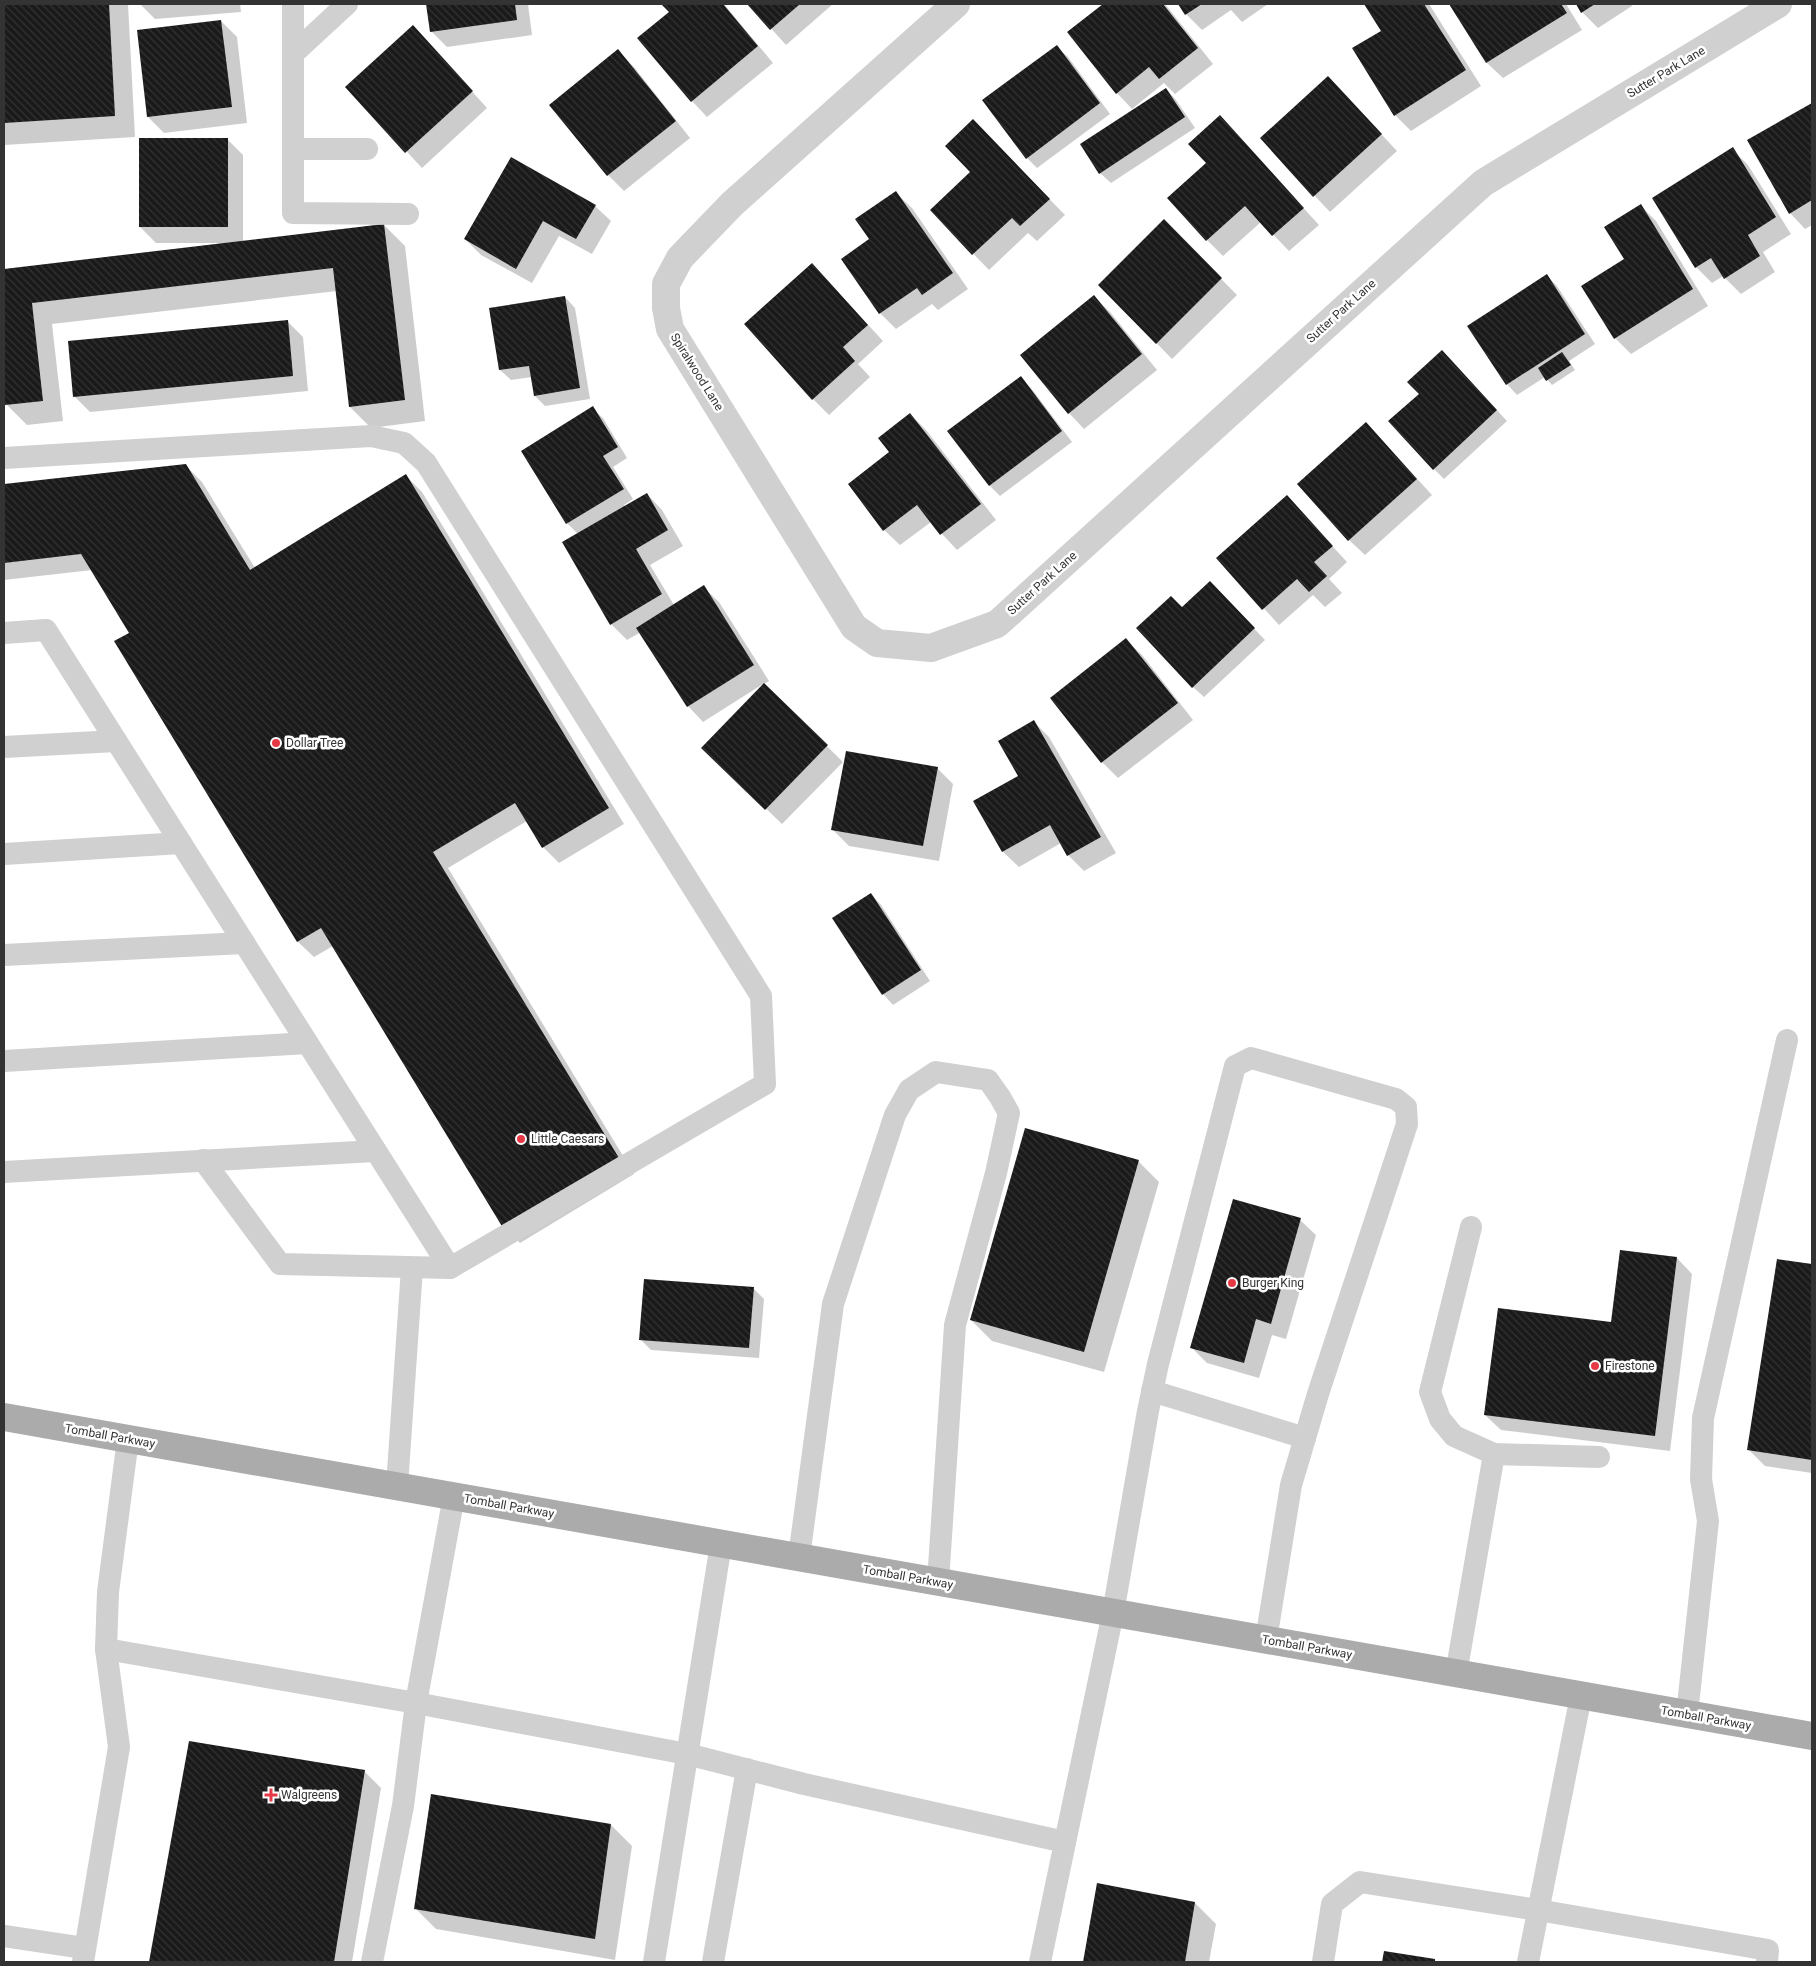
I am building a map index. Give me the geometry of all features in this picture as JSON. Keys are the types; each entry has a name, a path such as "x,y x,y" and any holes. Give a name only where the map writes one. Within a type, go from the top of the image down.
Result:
{"main road":[{"name":"Tomball Parkway","path":"4,1417 1812,1736"}],"street":[{"name":"Spiralwood Lane","path":"931,648 877,643 854,627 670,329 666,308 666,284 680,258 732,204 956,4"},
{"name":"Sutter Park Lane","path":"931,648 997,624 1483,183 1778,4"}],"lane":[{"path":"293,4 294,213 408,214"},
{"path":"294,53 347,4"},
{"path":"293,149 368,149"},
{"path":"4,458 371,436 404,443 426,463 761,996 765,1084 450,1268 280,1264 203,1160"},
{"path":"4,633 46,630 450,1268"},
{"path":"4,747 116,741"},
{"path":"4,854 180,843"},
{"path":"4,955 244,943"},
{"path":"1686,1714 1708,1521 1701,1479 1703,1418 1787,1040"},
{"path":"4,1061 307,1043"},
{"path":"1040,1962 1113,1613 1152,1391 1234,1066 1251,1058 1396,1099 1406,1107 1407,1124 1290,1486 1266,1640"},
{"path":"799,1557 833,1304 895,1115 909,1090 936,1072 988,1080 1009,1113 996,1173 956,1325 938,1582"},
{"path":"4,1172 375,1150"},
{"path":"1471,1227 1430,1392 1440,1419 1454,1436 1494,1454 1599,1457"},
{"path":"397,1486 412,1268"},
{"path":"1152,1391 1305,1438"},
{"path":"4,1936 83,1955 119,1747 106,1649 108,1592 128,1439"},
{"path":"1456,1674 1494,1454"},
{"path":"372,1962 403,1806 416,1703 454,1496"},
{"path":"654,1962 721,1544"},
{"path":"106,1649 416,1703 687,1754 804,1784 1066,1842"},
{"path":"1528,1962 1581,1696"},
{"path":"713,1962 747,1769"},
{"path":"1323,1962 1332,1904 1360,1882 1538,1910 1768,1950 1767,1962"}],"building":[{"path":"4,4 109,4 115,116 4,123"},
{"path":"426,4 515,4 517,20 430,32"},
{"path":"661,4 723,4 758,46 691,102 637,38 669,12"},
{"path":"747,4 800,4 770,30"},
{"path":"1103,4 1163,4 1198,48 1159,79 1149,67 1116,94 1067,32"},
{"path":"1178,4 1202,4 1185,15"},
{"path":"1364,4 1424,4 1466,70 1394,116 1352,48 1381,31"},
{"path":"1449,4 1561,4 1567,13 1486,63"},
{"path":"1576,4 1595,4 1581,13"},
{"path":"221,20 232,107 147,117 137,30"},
{"path":"413,25 473,91 405,153 345,87"},
{"path":"1057,45 1100,103 1026,159 982,100"},
{"path":"618,49 676,121 607,176 549,105"},
{"path":"1328,76 1382,134 1313,197 1260,138"},
{"path":"1166,88 1185,117 1099,174 1080,144"},
{"path":"1812,103 1812,200 1789,214 1747,140"},
{"path":"1220,115 1304,208 1272,236 1245,206 1206,241 1167,198 1206,163 1188,144"},
{"path":"973,119 1050,199 1020,226 1012,218 972,255 930,210 970,172 945,146"},
{"path":"139,138 228,138 228,227 139,227"},
{"path":"1733,147 1776,217 1748,235 1760,256 1724,279 1711,258 1695,268 1652,198"},
{"path":"511,157 596,205 576,239 543,221 516,269 464,239"},
{"path":"896,191 953,273 922,295 917,288 879,314 841,259 869,239 855,219"},
{"path":"1641,204 1693,289 1614,339 1581,286 1624,259 1604,227"},
{"path":"1164,219 1222,278 1156,344 1098,285"},
{"path":"384,224 405,400 349,407 333,268 32,303 43,401 5,405 4,269"},
{"path":"812,263 868,325 843,347 855,361 812,400 744,324"},
{"path":"1547,274 1585,334 1506,385 1467,326"},
{"path":"1094,295 1142,354 1068,414 1020,355"},
{"path":"565,296 580,388 534,396 529,366 499,370 489,308"},
{"path":"288,320 293,376 73,397 68,341"},
{"path":"1442,350 1497,410 1433,470 1388,421 1419,394 1407,382"},
{"path":"1562,352 1571,365 1546,381 1538,368"},
{"path":"1021,376 1062,431 989,486 947,431"},
{"path":"593,406 618,447 603,456 624,489 566,524 521,451"},
{"path":"910,413 981,504 940,535 917,505 883,531 848,484 889,452 878,438"},
{"path":"1366,422 1417,479 1348,541 1297,484"},
{"path":"186,464 250,570 406,474 609,808 542,848 515,803 433,852 619,1158 503,1228 321,928 297,942 114,641 129,633 81,554 4,563 4,484"},
{"path":"647,493 668,530 636,549 662,594 610,625 562,542"},
{"path":"1287,495 1333,546 1314,562 1327,576 1309,592 1297,579 1262,610 1216,558"},
{"path":"1210,581 1255,628 1192,688 1136,628 1171,596 1182,607"},
{"path":"704,585 754,665 687,707 636,628"},
{"path":"1126,638 1178,703 1101,763 1050,698"},
{"path":"764,683 828,745 765,810 701,748"},
{"path":"1034,720 1101,837 1067,856 1050,825 1002,852 973,801 1018,776 998,741"},
{"path":"846,751 938,767 923,846 831,830"},
{"path":"871,893 921,970 882,995 832,918"},
{"path":"1025,1128 1139,1160 1084,1352 970,1320"},
{"path":"1233,1199 1301,1218 1271,1324 1256,1319 1244,1363 1190,1348"},
{"path":"1620,1250 1677,1257 1655,1436 1484,1415 1498,1308 1611,1322"},
{"path":"1777,1259 1812,1264 1812,1460 1747,1450"},
{"path":"644,1279 754,1287 749,1348 639,1340"},
{"name":"Walgreens","path":"189,1741 365,1770 334,1962 149,1962"},
{"path":"431,1794 611,1824 595,1939 414,1909"},
{"path":"1097,1883 1195,1902 1185,1962 1083,1962"},
{"path":"1384,1951 1435,1959 1435,1962 1382,1962"}],"place":[{"name":"Dollar Tree","path":"276,743"},
{"name":"Little Caesars","path":"521,1139"},
{"name":"Burger King","path":"1232,1283"},
{"name":"Firestone","path":"1595,1366"},
{"name":"Walgreens","path":"271,1795"}]}
